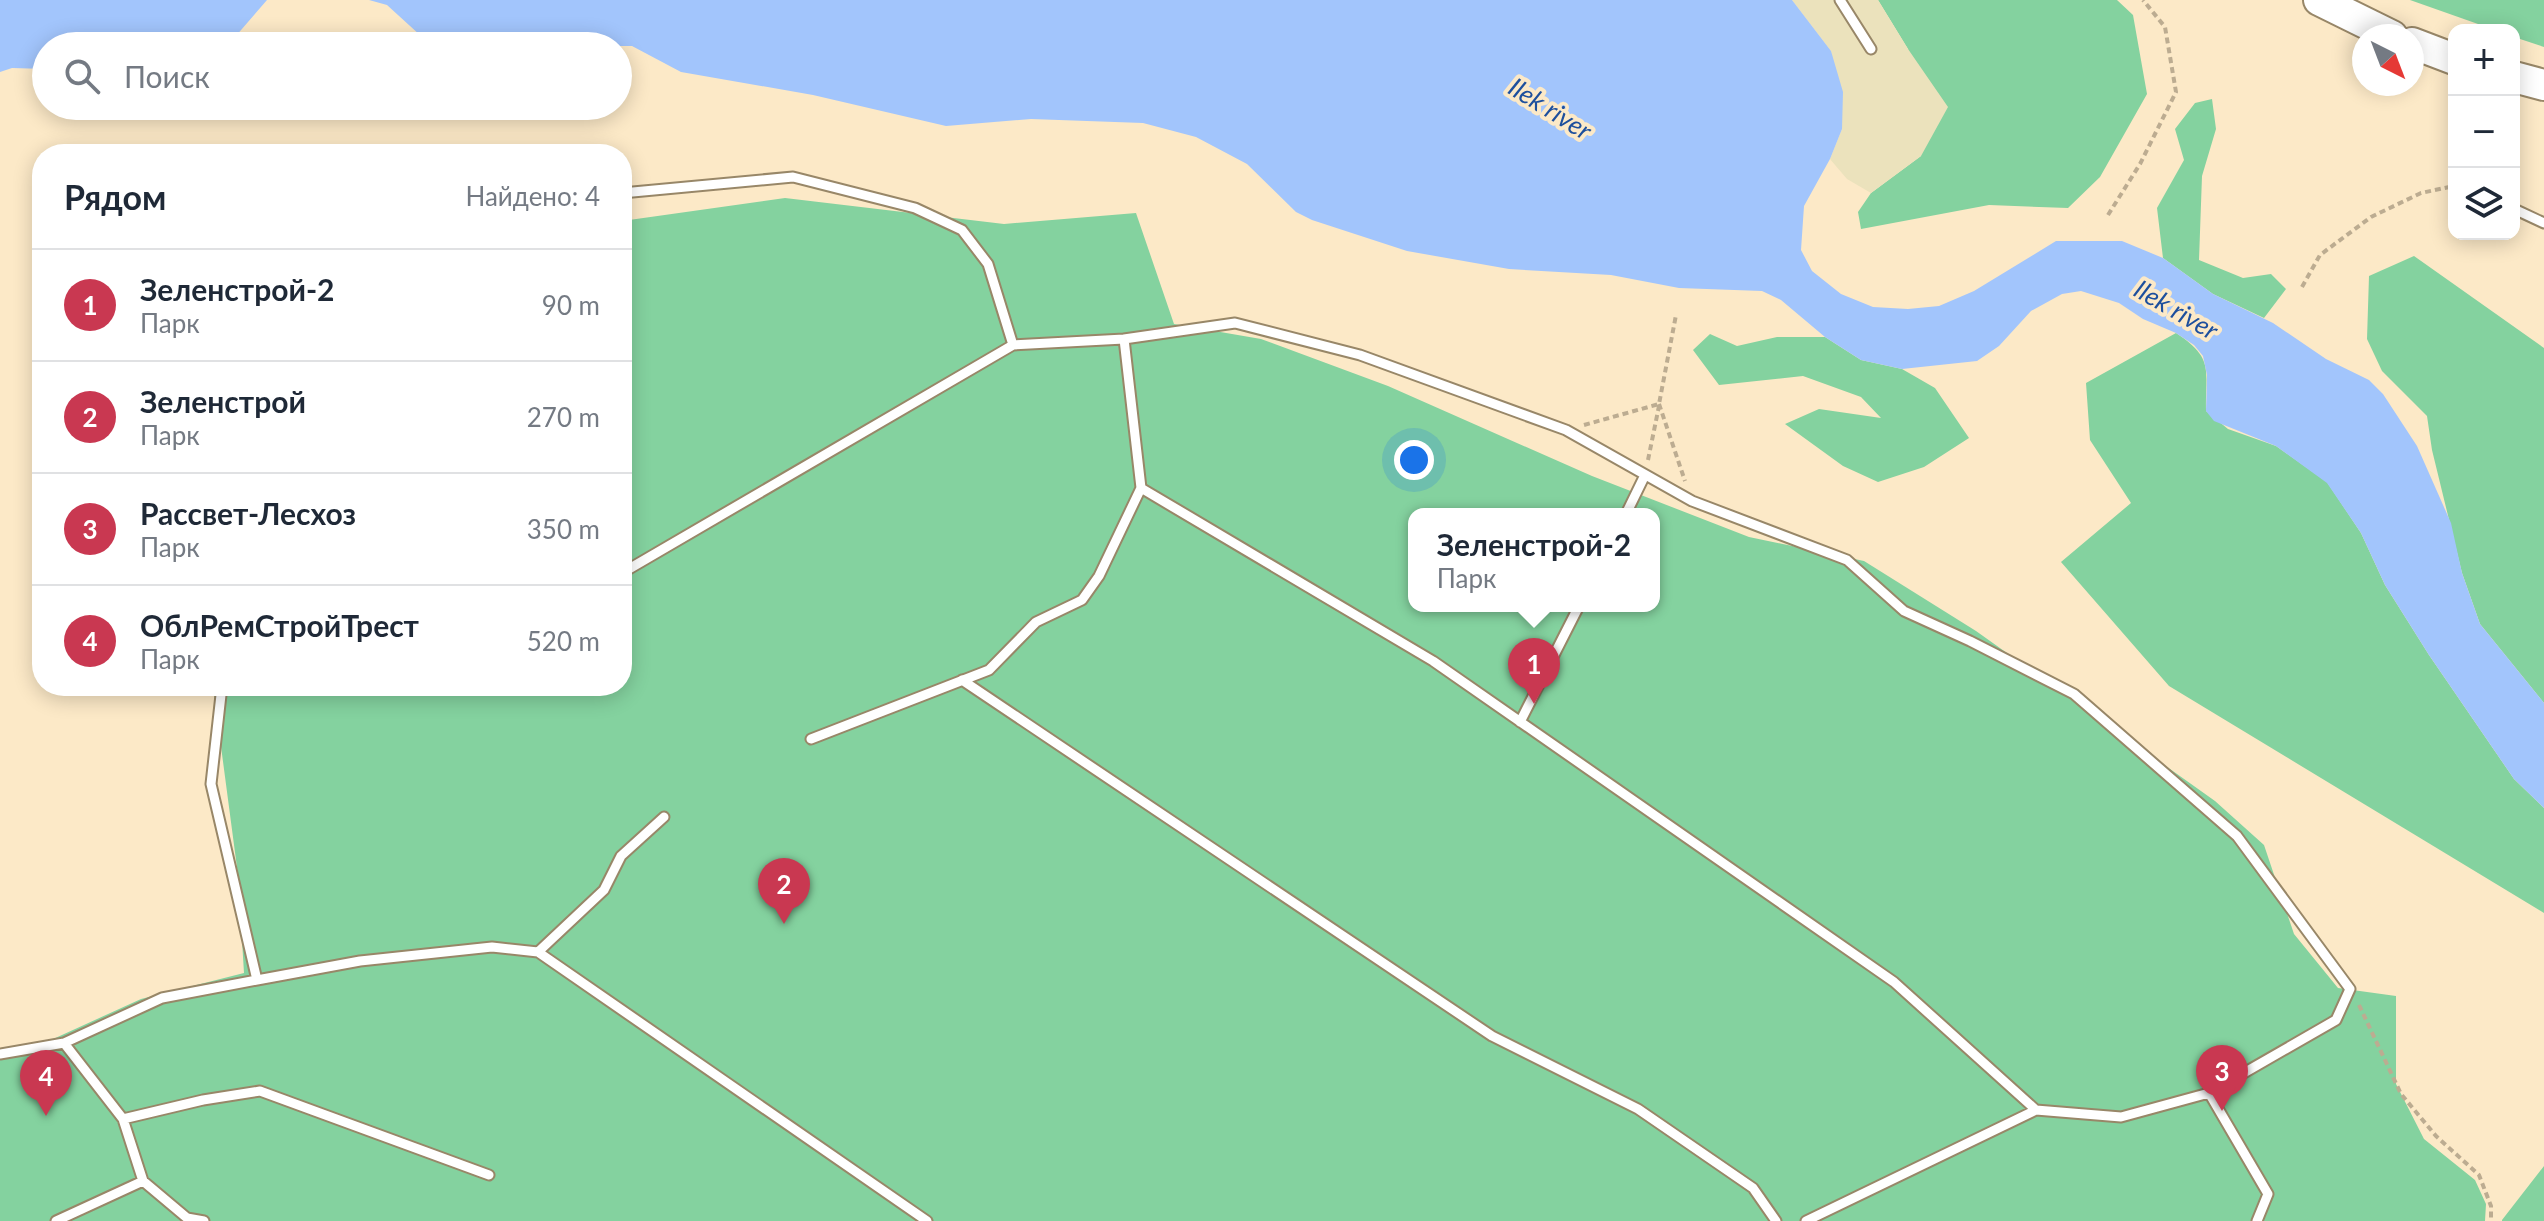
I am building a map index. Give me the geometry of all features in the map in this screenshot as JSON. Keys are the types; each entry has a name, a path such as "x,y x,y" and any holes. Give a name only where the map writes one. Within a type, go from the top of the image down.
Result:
{"highway":[{"path":"2319,0 2368,24"},
{"path":"2424,48 2448,57"},
{"path":"2520,79 2544,85"}],"lane":[{"path":"1840,0 1871,49"},
{"path":"632,192 793,177 915,208 962,230 988,264 1013,345"},
{"path":"2520,212 2544,223"},
{"path":"632,567 1013,345 1124,339 1235,323 1360,355 1566,430 1692,501 1847,560 1904,611 2074,694 2237,836 2350,989 2336,1020 2209,1093 2121,1117 2036,1110 1806,1221"},
{"path":"811,739 989,670 1036,622 1082,600 1099,576 1141,488 1124,339"},
{"path":"1629,508 1645,475"},
{"path":"1141,488 1433,661 1894,982 2036,1110"},
{"path":"1520,722 1576,612"},
{"path":"962,680 1492,1036 1638,1109 1753,1188 1776,1221"},
{"path":"221,696 211,784 257,980"},
{"path":"538,952 604,890 621,856 664,817"},
{"path":"0,1054 64,1043 162,998 360,961 492,947 538,952 927,1221"},
{"path":"64,1043 123,1119 143,1181 187,1218 200,1221"},
{"path":"123,1119 203,1100 260,1091 489,1175"},
{"path":"2209,1093 2268,1194 2257,1221"},
{"path":"56,1221 143,1181"}],"path":[{"path":"2108,215 2140,164 2176,92 2165,27 2143,0"},
{"path":"2302,287 2320,255 2371,217 2421,193 2448,187"},
{"path":"1645,475 1676,315"},
{"path":"1566,430 1659,404"},
{"path":"1659,404 1692,501"},
{"path":"2350,989 2401,1094 2436,1136 2479,1175 2491,1206 2491,1221"}],"green space":[{"path":"1878,0 2117,0 2133,15 2147,94 2100,177 2068,208 1989,205 1861,229 1858,212 1871,193 1921,156 1908,49"},
{"path":"2410,0 2544,0 2544,47 2520,39 2520,24 2478,24"},
{"path":"2212,99 2216,129 2202,176 2199,260 2243,278 2271,274 2286,289 2264,318 2213,294 2163,258 2157,208 2184,160 2175,129 2195,103"},
{"path":"785,198 1004,224 1136,213 1174,324 1261,339 1388,386 1592,476 1749,537 1864,561 1976,631 2215,801 2264,845 2294,934 2338,988 2396,996 2396,1084 2424,1139 2475,1180 2486,1204 2485,1221 0,1221 0,1049 40,1045 141,999 244,973 238,875 214,696 632,696 632,220"},
{"path":"2414,256 2544,348 2544,703 2480,624 2462,573 2432,450 2427,416 2382,371 2367,339 2369,276"},
{"path":"2176,333 2202,358 2206,375 2206,411 2228,429 2276,446 2327,482 2361,533 2385,585 2429,655 2514,779 2544,808 2544,913 2169,686 2061,562 2131,503 2090,440 2086,383"},
{"path":"1710,334 1737,346 1777,337 1825,337 1861,360 1902,369 1935,388 1969,438 1924,467 1878,482 1843,466 1785,424 1819,409 1881,418 1861,397 1803,376 1719,385 1693,350"},
{"path":"2544,1166 2544,1221 2502,1221 2502,1220"}],"sand":[{"path":"1792,0 1878,0 1948,107 1921,156 1871,193 1847,179 1830,159 1842,129 1831,51"}],"water":[{"path":"0,0 267,0 239,32 32,32 32,69 12,68 0,72"},
{"name":"Ilek river","path":"369,0 1792,0 1831,51 1843,92 1842,129 1830,159 1804,206 1801,250 1812,271 1841,294 1873,307 1908,309 1939,306 1974,291 2056,241 2122,241 2163,258 2213,294 2273,323 2326,359 2369,380 2383,394 2417,446 2451,523 2462,573 2480,624 2544,703 2544,808 2514,779 2429,655 2385,585 2361,533 2327,483 2276,446 2214,421 2206,411 2207,375 2203,356 2194,345 2176,333 2143,319 2119,303 2081,291 2062,294 2031,311 1999,346 1977,361 1902,369 1861,360 1825,337 1781,300 1762,291 1679,288 1611,275 1509,269 1407,251 1312,220 1296,212 1247,164 1196,137 1143,123 1031,119 946,126 813,95 681,72 632,46 632,32 417,32 387,5"}],"place":[{"name":"Зеленстрой-2","path":"1534,704"},
{"name":"Зеленстрой","path":"784,924"},
{"name":"Рассвет-Лесхоз","path":"2222,1111"},
{"name":"ОблРемСтройТрест","path":"46,1116"}]}
